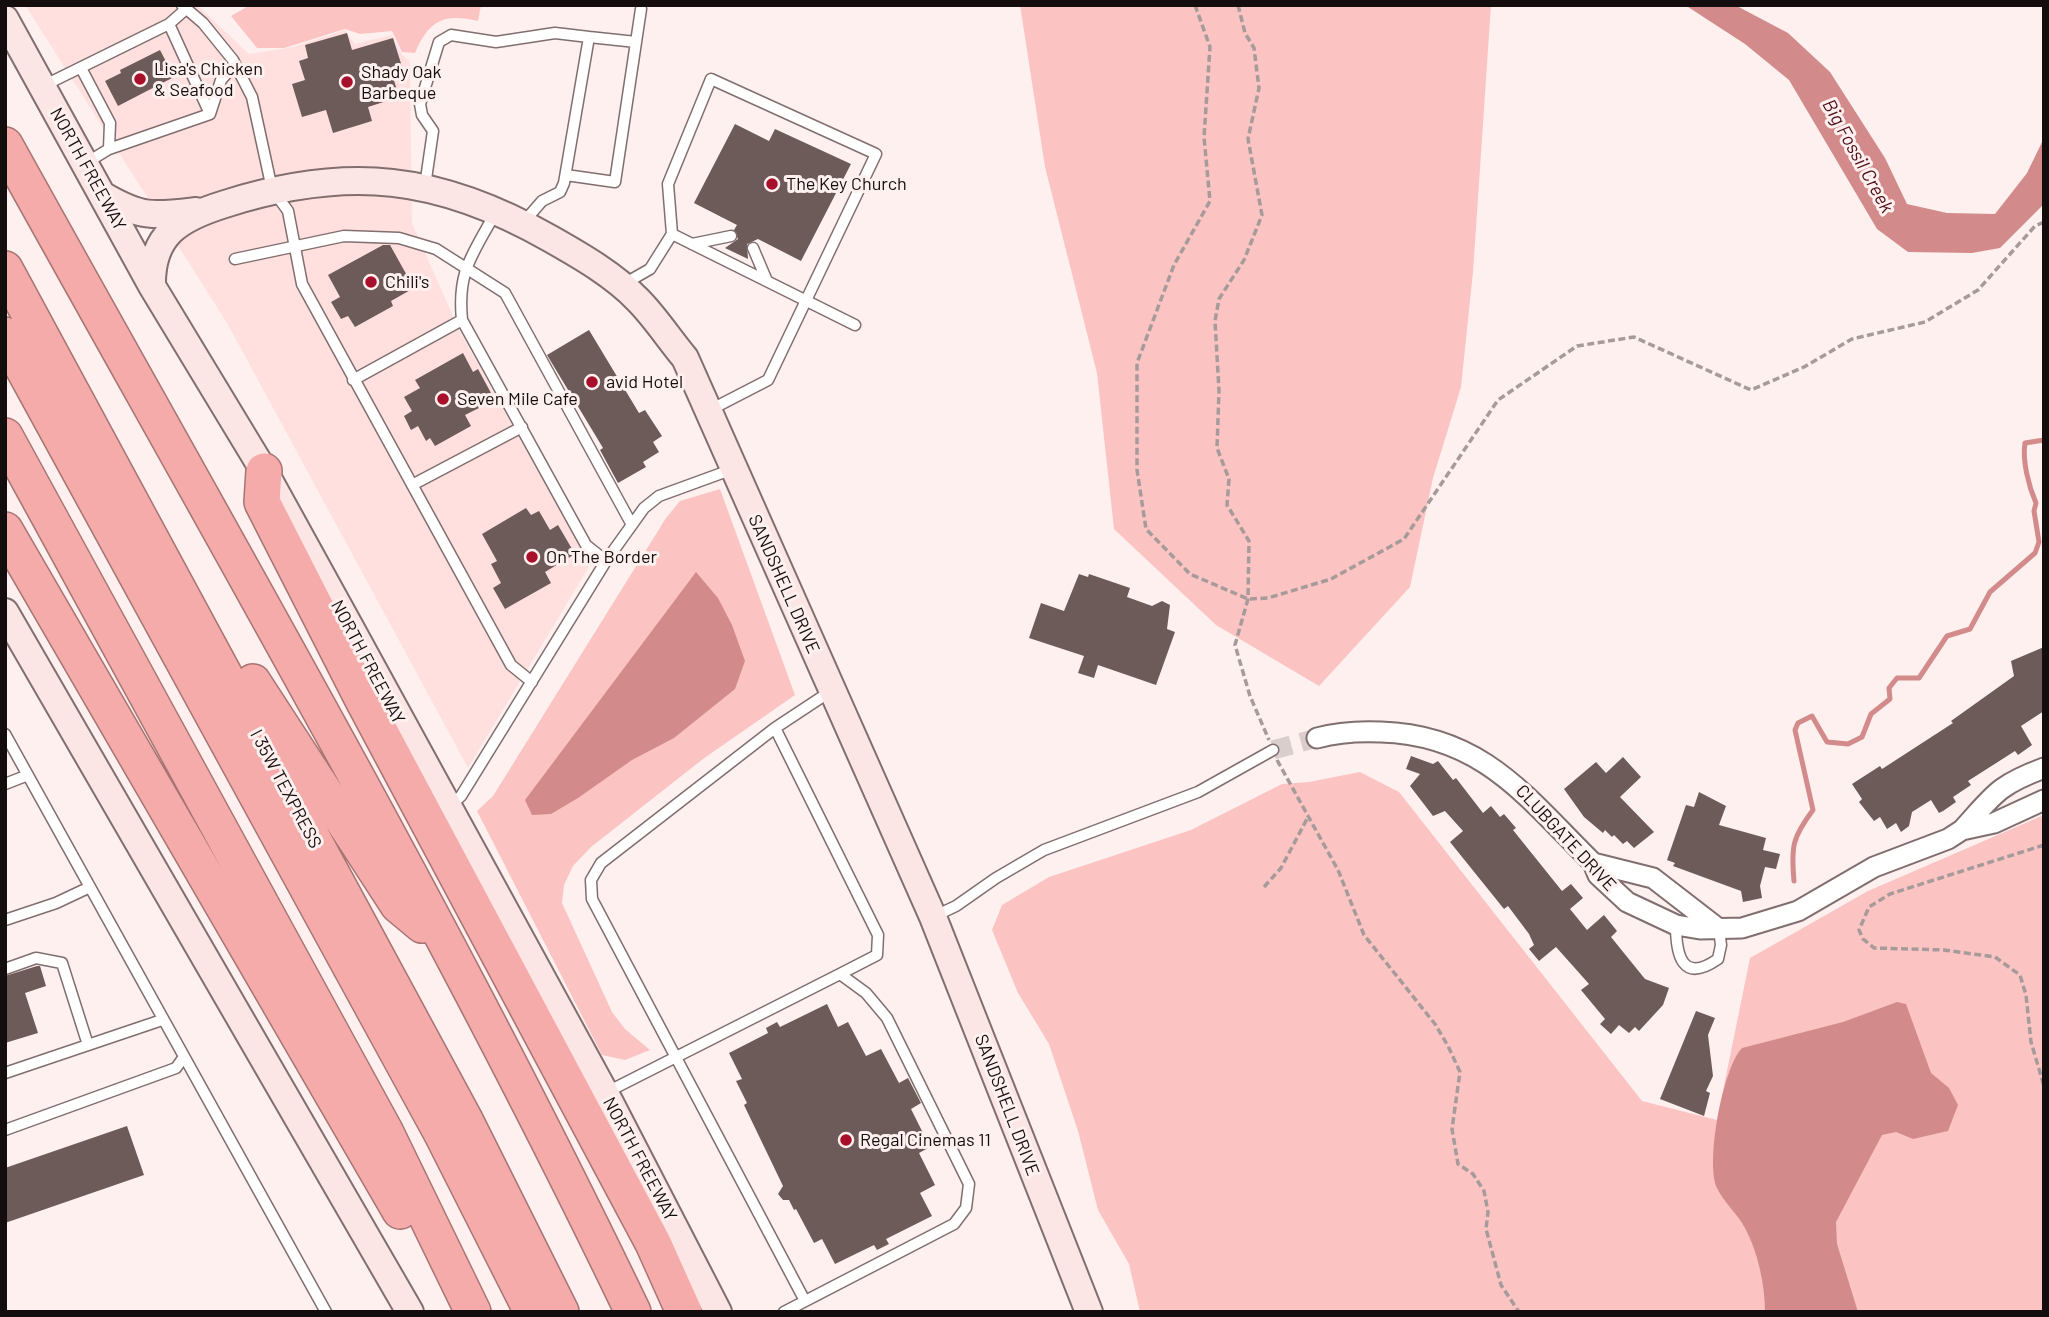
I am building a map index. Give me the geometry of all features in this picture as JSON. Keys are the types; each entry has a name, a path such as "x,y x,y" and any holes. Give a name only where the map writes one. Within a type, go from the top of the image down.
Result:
{"highway":[{"path":"5,145 449,948 582,1205 633,1312"},
{"name":"I 35W TEXPRESS","path":"5,269 465,1120 561,1312"},
{"name":"I 35W TEXPRESS","path":"5,335 410,1074 531,1312"},
{"path":"65,377 273,715 398,905 449,948"},
{"path":"5,436 385,1130 473,1312"},
{"path":"264,471 262,502 369,713 653,1243 684,1312"},
{"path":"5,530 394,1199 453,1312"}],"main road":[{"name":"NORTH FREEWAY","path":"5,19 152,286 264,471 605,1093 718,1312"},
{"name":"SANDSHELL DRIVE","path":"104,196 132,212 154,216 204,210 272,189 311,182 366,180 425,186 523,223 585,259 638,300 685,358 933,917 1088,1312"},
{"name":"SANDSHELL DRIVE","path":"152,286 152,265 161,241 175,226 204,210"},
{"path":"5,612 410,1312"}],"street":[{"name":"CLUBGATE DRIVE","path":"1317,738 1366,732 1404,733 1446,742 1493,767 1517,785 1593,863 1598,875 1627,902 1676,925 1719,929 1742,928 1781,918 1864,872 1948,839 1962,830 1994,823 2044,800"},
{"path":"1962,830 1992,794 2008,783 2044,768"},
{"path":"1593,863 1653,878 1719,929"}],"lane":[{"path":"42,87 55,78 169,24 184,7 203,23 235,64 252,97 272,189 288,211 302,284 511,665 532,682"},
{"path":"566,175 615,182 641,9"},
{"path":"169,24 211,114"},
{"path":"425,186 433,131 420,104 439,42 451,35 496,42 555,33 636,42"},
{"path":"523,223 542,201 559,192 566,175 589,37"},
{"path":"211,114 221,80 235,64"},
{"path":"81,68 110,123 109,149"},
{"path":"621,286 650,269 671,234 668,184 711,79 876,154 768,380 708,411"},
{"path":"86,163 109,149 211,114"},
{"path":"496,212 464,267 459,293 462,320 586,545 606,561"},
{"path":"671,234 855,324"},
{"path":"235,259 345,236 399,238 436,249 505,293 632,525"},
{"path":"692,244 731,236"},
{"path":"753,248 767,281"},
{"path":"353,380 462,320"},
{"path":"412,485 522,427"},
{"path":"447,809 461,796 606,561 644,508 659,496 733,469"},
{"path":"805,1301 592,899 591,880 601,863 775,728 831,691"},
{"path":"605,1093 877,956 878,935 775,728"},
{"path":"5,734 326,1312"},
{"path":"933,917 956,906 996,878 1044,850 1198,792 1273,750"},
{"path":"5,784 28,775"},
{"path":"5,920 56,903 90,887"},
{"path":"1676,925 1677,953 1681,962 1693,968 1706,968 1718,959 1721,945 1719,929"},
{"path":"5,969 36,958 62,963 88,1045"},
{"path":"784,1312 954,1224 966,1208 969,1184 887,1018 866,993 840,974"},
{"path":"5,1073 162,1020"},
{"path":"5,1130 176,1068 183,1058"}],"path":[{"path":"1195,5 1210,47 1204,137 1210,201 1174,265 1137,363 1137,470 1146,529 1190,574 1248,599 1268,598 1331,579 1404,539 1498,400 1577,346 1634,337 1751,390 1804,367 1852,339 1925,322 1979,290 2035,226 2044,222"},
{"path":"1238,5 1245,33 1254,48 1259,88 1248,139 1262,215 1244,260 1219,299 1215,321 1219,391 1217,448 1229,479 1227,505 1249,541 1248,599 1235,645 1250,696 1273,750 1338,870 1364,935 1435,1024 1460,1072 1452,1129 1458,1164 1473,1174 1484,1191 1488,1212 1486,1229 1501,1285 1519,1312"},
{"path":"1264,887 1281,868 1308,817"},
{"path":"2044,845 1890,894 1869,907 1858,930 1863,939 1874,948 1944,950 1995,957 2020,975 2026,995 2031,1042 2044,1086"}],"shaded area":[{"path":"25,5 197,5 249,54 293,47 345,30 355,44 392,35 402,55 410,61 412,223 460,332 590,565 468,768 227,323"},
{"path":"250,5 481,5 478,21 455,18 439,22 426,33 415,53 402,52 392,31 360,34 345,29 284,48 257,48 231,16"},
{"path":"1020,5 1491,5 1473,272 1461,387 1433,478 1410,587 1319,686 1216,625 1114,529 1097,373 1045,167"},
{"path":"720,489 795,695 703,759 591,847 573,866 564,885 562,903 612,1012 625,1029 650,1050 625,1060 602,1055 477,811 493,796 666,518 680,501"},
{"path":"1360,772 1399,792 1642,1101 1717,1120 1750,958 1868,891 2044,815 2044,1312 1140,1312 1129,1264 1098,1210 1078,1131 1049,1044 1018,993 992,930 1002,905 1049,877 1191,830 1282,784 1309,782"}],"water":[{"name":"Big Fossil Creek","path":"1685,5 1735,5 1788,33 1830,72 1885,158 1907,204 1947,213 1995,214 2027,173 2044,138 2044,204 2000,248 1972,253 1908,252 1877,229 1789,80 1745,44"},
{"path":"696,572 718,598 732,625 745,661 735,689 674,738 632,760 578,798 551,814 532,815 525,800"},
{"path":"1897,1002 1906,1004 1931,1073 1949,1088 1958,1105 1948,1131 1913,1139 1896,1132 1882,1135 1836,1222 1837,1244 1858,1312 1765,1312 1764,1291 1754,1247 1742,1223 1717,1188 1714,1176 1713,1158 1718,1116 1728,1074 1742,1048 1843,1022"}],"building":[{"name":"Shady Oak Barbeque","path":"347,33 352,50 393,38 404,73 393,77 399,97 368,107 372,121 333,133 326,110 302,117 292,84 305,80 299,61 308,58 305,45"},
{"name":"Lisa's Chicken & Seafood","path":"160,50 174,77 118,106 105,81 121,73 120,70"},
{"name":"The Key Church","path":"735,124 769,141 775,129 851,164 801,261 758,239 747,244 748,259 725,248 738,239 734,230 737,225 694,203"},
{"name":"Chili's","path":"383,245 390,245 414,288 391,301 393,306 355,327 348,316 341,319 331,302 340,297 328,275"},
{"name":"avid Hotel","path":"589,330 639,413 645,410 662,436 653,442 659,452 643,462 646,467 618,483 600,450 603,448 547,355"},
{"name":"Seven Mile Cafe","path":"463,353 473,372 478,369 491,393 476,401 479,408 465,415 471,426 435,446 430,438 426,441 418,426 411,430 404,416 412,411 404,397 420,388 415,380"},
{"name":"On The Border","path":"526,508 531,515 539,511 550,530 558,525 575,554 545,572 551,583 505,609 493,588 501,583 491,564 497,561 482,534"},
{"path":"1079,574 1088,577 1089,574 1130,588 1127,597 1152,606 1162,601 1170,605 1167,629 1175,632 1156,685 1098,665 1094,678 1078,673 1084,656 1029,638 1041,603 1064,611"},
{"path":"2044,647 2044,711 2021,726 2032,745 2018,755 2015,751 1968,781 1971,785 1953,797 1956,802 1943,811 1939,813 1931,800 1912,812 1909,826 1901,832 1896,823 1887,829 1880,817 1874,821 1859,802 1862,799 1852,784 1880,766 1882,769 1953,723 1951,721 2014,676 2011,661"},
{"path":"1411,756 1433,764 1438,761 1453,780 1456,778 1483,813 1491,806 1500,817 1504,814 1516,828 1513,830 1562,891 1571,884 1583,898 1570,909 1587,930 1604,915 1617,931 1611,937 1645,979 1669,988 1663,1005 1639,1031 1635,1027 1629,1033 1619,1025 1611,1034 1600,1024 1605,1019 1581,990 1589,984 1556,947 1539,961 1529,949 1534,945 1529,934 1508,906 1504,909 1450,842 1463,831 1445,811 1433,816 1410,786 1420,774 1406,769"},
{"path":"1623,757 1641,777 1620,797 1654,832 1634,848 1627,841 1623,844 1605,830 1603,833 1584,817 1564,789 1596,762 1606,773"},
{"path":"1699,792 1726,806 1719,825 1766,838 1763,850 1780,854 1776,869 1765,867 1760,886 1762,898 1743,902 1741,891 1673,866 1675,863 1667,860 1686,805 1694,807"},
{"path":"40,966 46,986 25,993 38,1033 5,1043 5,976"},
{"name":"Regal Cinemas 11","path":"827,1004 838,1027 848,1022 866,1056 881,1049 899,1083 908,1078 921,1103 911,1109 930,1147 919,1153 935,1185 920,1193 932,1216 886,1239 889,1244 877,1250 874,1245 835,1264 822,1239 814,1243 796,1209 794,1210 789,1200 783,1200 778,1194 783,1186 744,1105 747,1103 736,1081 742,1079 729,1053 768,1033 766,1028 777,1022 780,1027"},
{"path":"1696,1011 1715,1018 1708,1035 1713,1076 1706,1091 1710,1093 1704,1116 1660,1099"},
{"path":"127,1126 144,1175 5,1223 5,1168"}],"waterway":[{"path":"1794,881 1795,843 1813,810 1795,730 1798,723 1812,716 1827,742 1848,744 1862,737 1871,714 1890,699 1889,688 1897,678 1919,678 1947,636 1970,629 1990,592 2035,553 2039,542 2034,511 2036,503 2027,474 2024,450 2025,443 2044,440"}],"tunnel":[{"path":"1273,750 1317,738"}],"place":[{"name":"Lisa's Chicken & Seafood","path":"140,79"},
{"name":"Shady Oak Barbeque","path":"347,82"},
{"name":"The Key Church","path":"772,184"},
{"name":"Chili's","path":"371,282"},
{"name":"avid Hotel","path":"592,382"},
{"name":"Seven Mile Cafe","path":"443,399"},
{"name":"On The Border","path":"532,557"},
{"name":"Regal Cinemas 11","path":"846,1140"}]}
